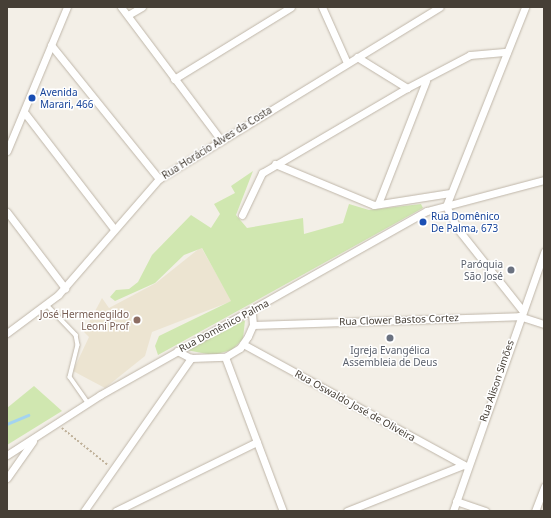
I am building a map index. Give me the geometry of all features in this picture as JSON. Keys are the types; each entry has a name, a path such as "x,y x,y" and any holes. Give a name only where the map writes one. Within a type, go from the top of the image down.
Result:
{"street":[{"path":"7,151 9,140 24,112 67,7"},
{"path":"121,7 221,140"},
{"path":"128,16 142,7"},
{"path":"174,79 291,7"},
{"path":"322,7 347,63"},
{"name":"Rua Horácio Alves da Costa","path":"7,333 47,305 65,288 114,229 159,179 440,7"},
{"path":"520,313 457,228 446,206 525,7"},
{"path":"51,45 159,179"},
{"path":"242,215 258,177 275,164 407,88 426,81 470,55 507,52"},
{"path":"357,57 407,88"},
{"path":"378,204 426,81"},
{"path":"24,112 114,229"},
{"path":"275,164 362,202 378,204 450,193"},
{"name":"Rua Domênico Palma","path":"7,455 35,438 56,422 177,351 252,313 427,211 544,180"},
{"path":"7,212 65,288"},
{"name":"Rua Alison Simões","path":"452,511 465,466 520,313 544,252"},
{"path":"177,351 191,358 225,357 243,344 253,325 252,313"},
{"name":"Rua Clower Bastos Cortez","path":"253,325 520,313 544,324"},
{"name":"Rua Oswaldo José de Oliveira","path":"243,344 465,466"},
{"path":"225,357 281,510"},
{"path":"84,511 191,358"},
{"path":"7,478 35,438"},
{"path":"120,510 257,442"},
{"path":"347,511 465,466"},
{"path":"535,511 544,487"},
{"path":"456,501 485,511"}],"lane":[{"path":"47,305 76,335 78,345 70,377 88,403"}],"path":[{"path":"56,422 112,469"}],"shaded area":[{"name":"José Hermenegildo Leoni Prof","path":"201,247 232,301 152,332 145,356 105,388 73,371 89,337 84,332 102,298 109,308 156,283"}],"green space":[{"path":"253,171 236,215 247,228 303,218 304,234 343,223 349,204 369,210 421,204 423,208 158,355 155,346 159,336 231,301 202,248 184,255 155,283 115,301 110,297 116,290 129,289 138,282 152,255 191,215 211,228 220,214 214,204 235,193 231,186"},
{"path":"245,320 243,339 232,350 213,355 186,350"},
{"path":"34,386 62,411 7,445 7,408"}],"waterway":[{"path":"7,424 28,415"}],"place":[{"name":"Avenida Marari, 466","path":"32,98"},
{"name":"Rua Domênico De Palma, 673","path":"423,222"},
{"name":"Paróquia São José","path":"511,270"},
{"name":"José Hermenegildo Leoni Prof","path":"137,320"},
{"name":"Igreja Evangélica Assembleia de Deus","path":"390,338"}]}
